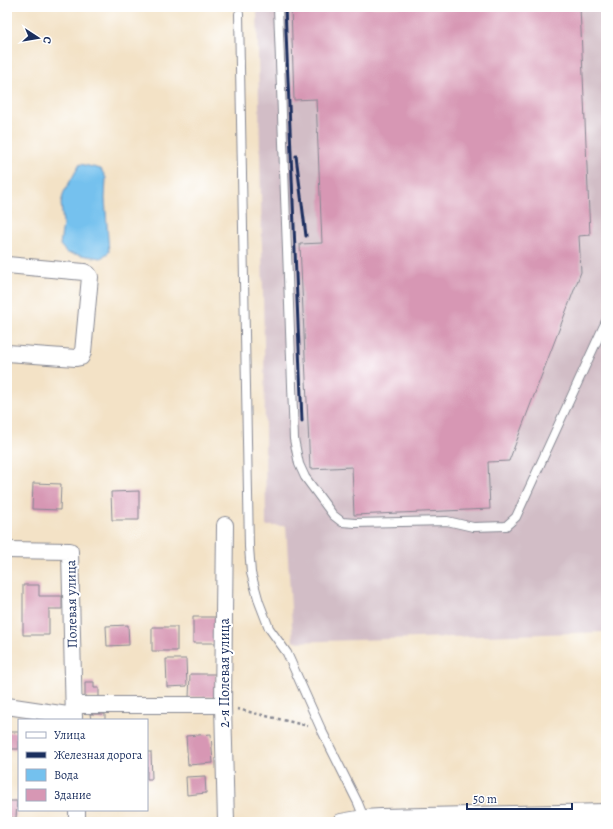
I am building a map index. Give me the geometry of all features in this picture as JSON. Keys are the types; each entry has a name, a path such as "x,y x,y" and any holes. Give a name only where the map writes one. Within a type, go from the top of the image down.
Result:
{"street":[{"path":"7,265 84,272 90,277 83,352 81,357 76,358 7,353"},
{"name":"2-я Полевая улица","path":"225,525 223,705 226,822"},
{"name":"Полевая улица","path":"7,550 70,551 74,714"},
{"path":"7,706 74,714 223,705"},
{"path":"77,811 77,822"},
{"path":"341,822 364,818 606,812"}],"lane":[{"path":"278,7 294,439 299,464 305,477 333,515 342,522 355,524 447,521 473,527 506,526 516,517 606,321"},
{"path":"239,14 249,547 251,573 259,602 269,628 287,653 321,729 364,818"}],"path":[{"path":"223,705 321,729"}],"shaded area":[{"path":"257,7 606,7 606,632 293,642 286,526 266,526"}],"water":[{"path":"80,164 101,169 106,178 105,199 109,252 101,258 67,253 60,245 63,224 61,203 64,192"}],"building":[{"path":"291,7 580,7 590,235 579,236 581,272 509,461 488,462 490,509 354,515 352,467 310,469 300,244 322,243 316,99 294,100"},
{"path":"33,483 61,484 60,510 32,509"},
{"path":"139,491 139,520 112,520 111,492"},
{"path":"23,585 39,585 39,596 62,596 62,609 49,609 49,635 23,635"},
{"path":"193,617 216,617 216,643 193,643"},
{"path":"128,625 129,645 107,646 106,626"},
{"path":"152,627 177,627 177,651 152,651"},
{"path":"166,659 186,659 187,686 167,687"},
{"path":"190,674 216,674 215,697 189,697"},
{"path":"85,682 94,682 94,688 99,688 99,697 85,697"},
{"path":"90,714 105,714 105,719 91,719"},
{"path":"7,732 18,732 18,749 7,749"},
{"path":"211,734 213,763 188,765 186,736"},
{"path":"148,752 151,752 152,779 148,779"},
{"path":"205,776 206,793 187,795 186,777"},
{"path":"7,801 17,801 16,818 7,818"}],"railway":[{"path":"285,7 302,421"},
{"path":"296,156 306,236"}]}
